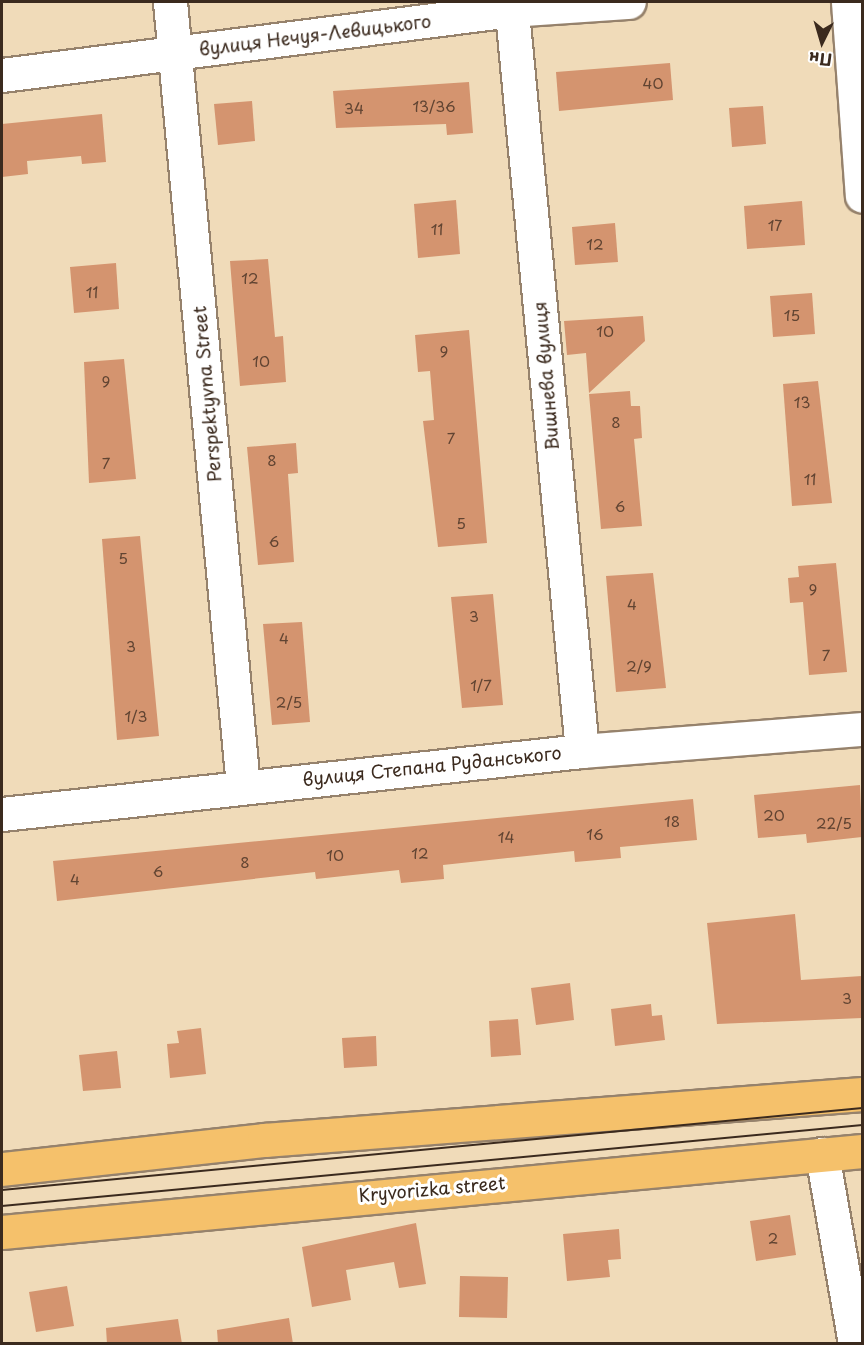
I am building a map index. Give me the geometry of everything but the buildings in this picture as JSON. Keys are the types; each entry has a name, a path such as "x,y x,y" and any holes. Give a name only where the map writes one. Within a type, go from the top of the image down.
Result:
{"main road":[{"path":"2,1169 264,1140 862,1094"},
{"name":"Kryvorizka street","path":"2,1232 862,1151"}],"street":[{"name":"Perspektyvna Street","path":"170,2 243,786"},
{"name":"вулиця Нечуя-Левицького","path":"2,75 511,6 629,2"},
{"path":"848,2 862,195"},
{"name":"Вишнева вулиця","path":"511,6 582,751"},
{"name":"вулиця Степана Руданського","path":"2,814 243,786 582,751 862,729"},
{"path":"822,1154 855,1344"}],"tram line":[{"path":"2,1190 862,1108"},
{"path":"2,1206 862,1125"}]}
